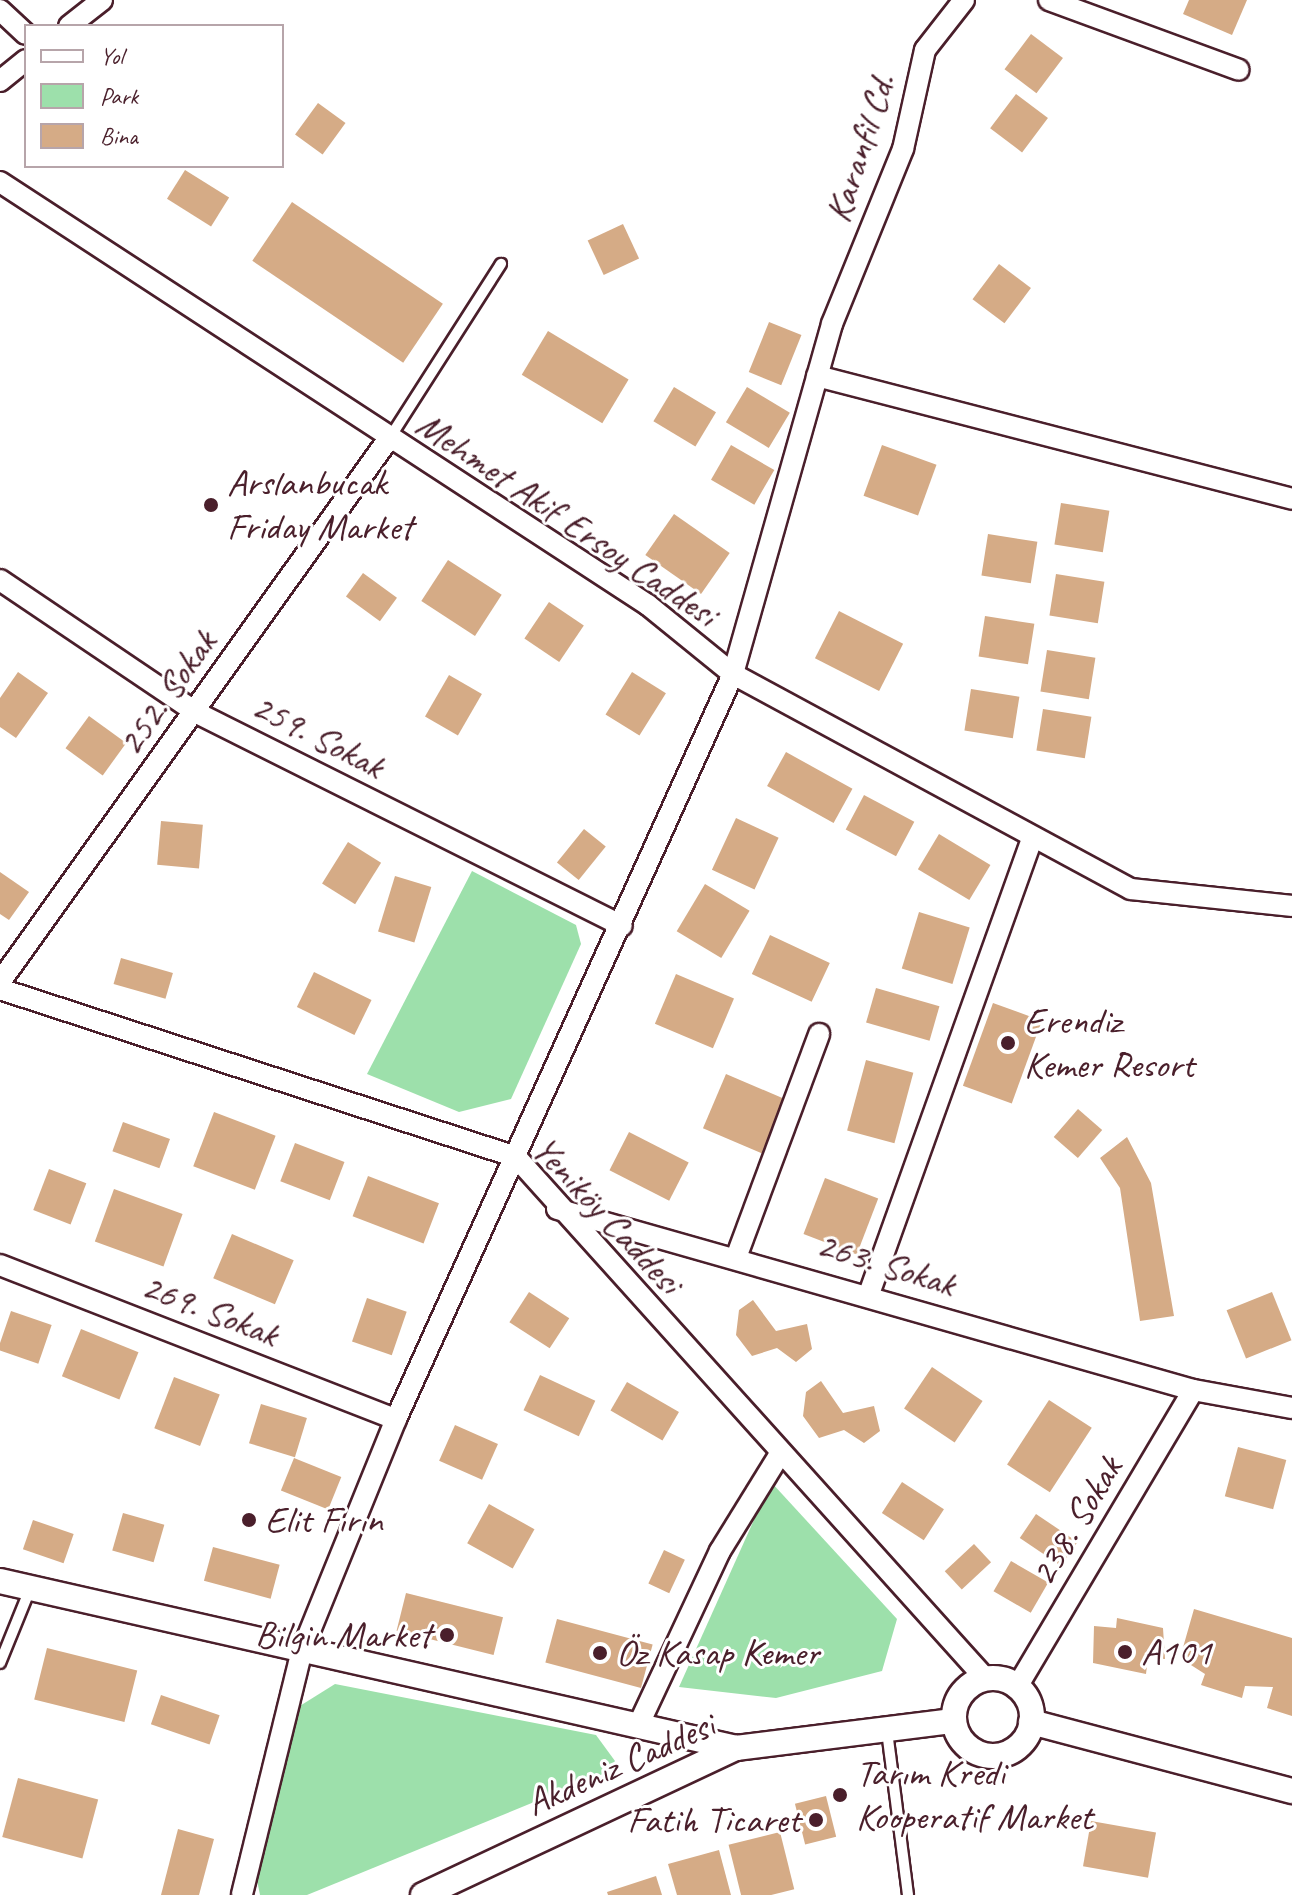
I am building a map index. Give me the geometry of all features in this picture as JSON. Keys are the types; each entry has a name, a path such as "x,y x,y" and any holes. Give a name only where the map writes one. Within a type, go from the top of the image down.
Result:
{"street":[{"path":"72,24 102,0"},
{"name":"Karanfil Cd.","path":"733,674 832,324 903,149 925,50 964,0"},
{"path":"1049,0 1239,70"},
{"path":"0,10 24,32"},
{"path":"0,81 24,62"},
{"name":"Mehmet Akif Ersoy Caddesi","path":"0,182 387,441 648,605 733,674 622,926 396,1419 302,1650 242,1895"},
{"path":"817,376 1292,499"},
{"name":"252. Sokak","path":"0,982 197,713 387,441"},
{"name":"259. Sokak","path":"0,580 197,713 622,926"},
{"path":"733,674 1032,840 1131,889 1292,906"},
{"path":"869,1294 1032,840"},
{"name":"Yeniköy Caddesi","path":"0,989 516,1157 557,1209 985,1678"},
{"path":"737,1255 819,1034"},
{"name":"263. Sokak","path":"557,1209 737,1255 1193,1390 1292,1408"},
{"name":"269. Sokak","path":"0,1265 396,1419"},
{"name":"238. Sokak","path":"1017,1687 1193,1390"},
{"path":"638,1726 720,1551 780,1454"},
{"path":"0,1581 736,1748"},
{"path":"985,1678 1017,1687 1031,1722 1010,1752 992,1756 967,1745 953,1721 962,1694 985,1678"},
{"name":"Akdeniz Caddesi","path":"423,1895 736,1748 953,1721"},
{"path":"1031,1722 1292,1791"}],"lane":[{"path":"387,441 501,264"},
{"path":"0,1663 30,1589"},
{"path":"886,1729 908,1895"}],"green space":[{"path":"472,871 576,925 581,944 511,1099 459,1112 367,1074"},
{"path":"771,1482 897,1619 882,1671 776,1698 679,1687"},
{"path":"335,1684 596,1735 615,1761 605,1773 307,1895 260,1895 255,1870 295,1709"}],"building":[{"path":"1189,0 1247,0 1232,35 1183,14"},
{"path":"1031,34 1063,58 1036,93 1005,69"},
{"path":"1016,94 1048,118 1022,152 990,128"},
{"path":"318,103 346,123 323,155 295,135"},
{"path":"185,170 229,198 211,226 167,199"},
{"path":"292,202 443,304 403,363 252,261"},
{"path":"623,224 639,258 604,275 588,240"},
{"path":"999,264 1031,288 1004,323 973,299"},
{"path":"769,322 801,335 781,385 749,372"},
{"path":"548,331 629,379 602,423 522,375"},
{"path":"674,387 716,412 695,447 653,421"},
{"path":"747,387 790,413 769,448 726,422"},
{"path":"731,445 774,470 754,505 711,480"},
{"path":"882,445 937,465 918,516 864,496"},
{"path":"1061,503 1109,511 1103,552 1054,544"},
{"path":"674,514 730,553 701,594 645,555"},
{"path":"988,534 1037,542 1031,583 981,575"},
{"path":"448,560 502,595 475,636 421,601"},
{"path":"363,573 397,598 380,621 346,596"},
{"path":"1056,574 1104,582 1098,623 1049,615"},
{"path":"549,602 584,625 559,662 524,638"},
{"path":"839,611 903,644 879,691 815,658"},
{"path":"985,616 1034,624 1028,664 979,656"},
{"path":"1047,650 1095,658 1089,699 1040,691"},
{"path":"18,672 48,693 16,738 0,727 0,698"},
{"path":"632,672 666,693 639,736 606,714"},
{"path":"449,675 482,694 458,736 425,717"},
{"path":"971,689 1019,697 1013,738 964,730"},
{"path":"1043,709 1091,717 1085,758 1036,750"},
{"path":"89,716 126,743 103,775 65,748"},
{"path":"786,752 852,789 834,823 767,786"},
{"path":"864,795 914,822 896,856 846,829"},
{"path":"736,818 779,838 755,890 712,870"},
{"path":"161,821 203,825 199,868 157,865"},
{"path":"584,829 606,847 579,880 557,862"},
{"path":"939,834 990,865 969,900 918,869"},
{"path":"348,842 381,863 355,904 322,884"},
{"path":"0,872 29,892 9,920 0,914"},
{"path":"395,876 431,887 414,943 378,931"},
{"path":"705,884 750,911 721,958 677,931"},
{"path":"919,912 970,927 952,984 902,968"},
{"path":"770,935 830,963 812,1002 752,974"},
{"path":"121,958 173,973 165,999 114,984"},
{"path":"314,972 372,1000 354,1035 297,1007"},
{"path":"676,974 734,999 713,1048 655,1024"},
{"path":"876,988 939,1006 930,1041 866,1023"},
{"path":"993,1003 1042,1021 1012,1103 963,1086"},
{"path":"866,1060 913,1073 894,1143 847,1131"},
{"path":"726,1074 786,1099 763,1154 703,1128"},
{"path":"1078,1109 1102,1130 1078,1158 1054,1137"},
{"path":"214,1112 276,1136 255,1190 193,1166"},
{"path":"123,1122 170,1139 159,1168 112,1151"},
{"path":"629,1132 689,1162 669,1201 609,1170"},
{"path":"1127,1137 1151,1183 1174,1316 1140,1321 1120,1188 1100,1158"},
{"path":"295,1143 344,1162 330,1200 280,1181"},
{"path":"49,1169 86,1183 71,1224 33,1210"},
{"path":"368,1176 439,1203 424,1243 353,1216"},
{"path":"825,1178 878,1198 857,1254 803,1234"},
{"path":"114,1189 183,1214 163,1267 95,1242"},
{"path":"232,1234 294,1260 275,1304 213,1278"},
{"path":"529,1292 569,1318 550,1348 509,1322"},
{"path":"1272,1292 1291,1340 1246,1359 1227,1310"},
{"path":"367,1298 407,1312 392,1355 352,1341"},
{"path":"753,1300 776,1331 807,1324 812,1349 796,1362 777,1348 752,1356 736,1335 739,1310"},
{"path":"11,1311 52,1325 38,1364 0,1351"},
{"path":"81,1329 138,1352 119,1400 62,1376"},
{"path":"932,1367 983,1401 955,1443 904,1408"},
{"path":"540,1375 595,1401 579,1436 524,1410"},
{"path":"174,1377 220,1395 200,1446 154,1428"},
{"path":"821,1381 843,1413 874,1406 880,1431 864,1443 844,1430 819,1438 803,1416 806,1392"},
{"path":"627,1382 679,1412 662,1441 610,1411"},
{"path":"1049,1400 1092,1428 1050,1492 1007,1465"},
{"path":"261,1404 307,1418 295,1457 249,1443"},
{"path":"455,1425 498,1444 482,1480 439,1461"},
{"path":"1238,1447 1286,1460 1273,1509 1225,1496"},
{"path":"294,1458 341,1477 328,1510 281,1490"},
{"path":"902,1482 944,1509 924,1540 882,1513"},
{"path":"489,1504 534,1529 513,1569 467,1543"},
{"path":"123,1513 164,1525 154,1562 112,1550"},
{"path":"1036,1514 1077,1542 1061,1566 1020,1538"},
{"path":"33,1520 74,1534 64,1563 23,1549"},
{"path":"974,1544 991,1562 962,1590 945,1571"},
{"path":"213,1547 280,1565 271,1599 204,1581"},
{"path":"664,1550 685,1560 669,1593 648,1584"},
{"path":"1011,1561 1048,1582 1031,1613 994,1591"},
{"path":"406,1593 503,1617 494,1655 397,1631"},
{"path":"1194,1609 1292,1638 1292,1716 1267,1708 1273,1687 1245,1686 1242,1698 1201,1685 1205,1674 1180,1658"},
{"path":"1117,1618 1163,1628 1165,1659 1148,1657 1146,1674 1093,1663 1094,1626 1116,1628"},
{"name":"Öz Kasap Kemer","path":"557,1619 653,1645 641,1688 545,1662"},
{"path":"47,1648 137,1670 124,1722 34,1699"},
{"path":"161,1695 220,1715 210,1744 151,1724"},
{"path":"18,1778 98,1799 82,1858 2,1837"},
{"name":"Fatih Ticaret","path":"826,1796 836,1837 805,1844 795,1804"},
{"path":"1091,1821 1156,1832 1148,1878 1083,1866"},
{"path":"178,1829 214,1839 199,1895 161,1895"},
{"path":"780,1832 794,1889 771,1895 741,1895 729,1845"},
{"path":"719,1850 731,1895 677,1895 668,1864"},
{"path":"656,1876 662,1895 608,1895 607,1892"}],"place":[{"name":"Arslanbucak Friday Market","path":"211,505"},
{"name":"Erendiz Kemer Resort","path":"1008,1043"},
{"name":"Elit Fırın","path":"249,1520"},
{"name":"Bilgin Market","path":"447,1635"},
{"name":"A101","path":"1125,1652"},
{"name":"Öz Kasap Kemer","path":"600,1653"},
{"name":"Tarım Kredi Kooperatif Market","path":"840,1795"},
{"name":"Fatih Ticaret","path":"816,1820"}]}
